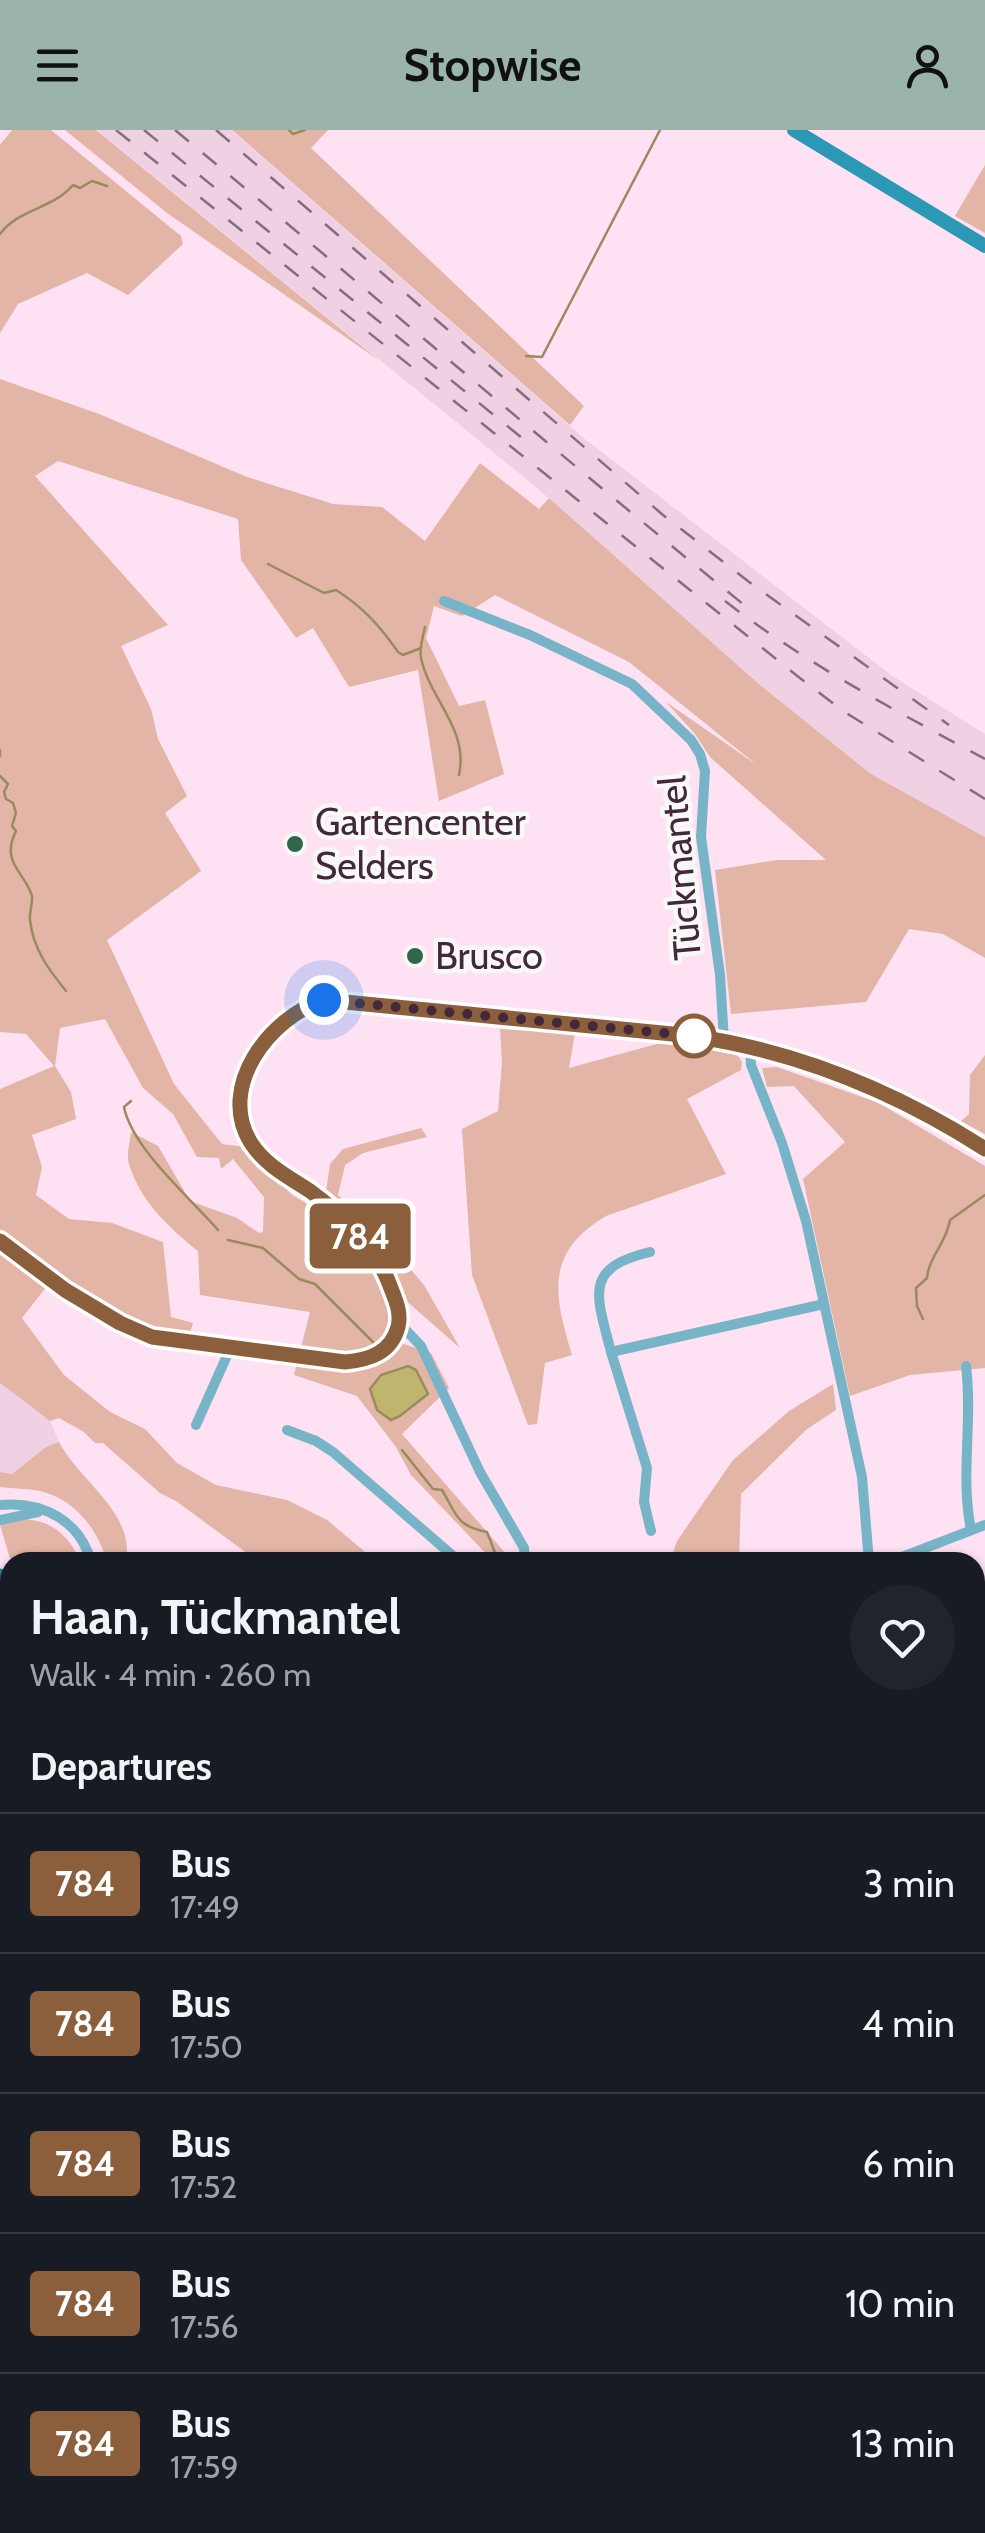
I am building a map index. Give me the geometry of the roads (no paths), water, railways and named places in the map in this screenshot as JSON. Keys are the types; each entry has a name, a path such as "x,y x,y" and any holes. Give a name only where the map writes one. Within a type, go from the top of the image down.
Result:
{"main road":[{"path":"0,1241 65,1290 152,1337 345,1362 376,1356 387,1346 399,1323 397,1305 383,1268 364,1240 329,1206 260,1156 244,1129 240,1104 249,1068 259,1049 288,1018 311,1004 336,1000 750,1046 892,1095 985,1149"}],"street":[{"path":"794,130 985,246"},
{"name":"Tückmantel","path":"444,601 530,635 632,684 692,740 705,771 701,837 720,976 724,1041"},
{"path":"750,1046 750,1065 782,1143 806,1221 862,1477 868,1552"},
{"path":"650,1252 620,1260 600,1281 599,1295 611,1352 647,1468 644,1502 651,1531"},
{"path":"611,1352 824,1304"},
{"path":"399,1323 421,1346 480,1472 524,1552"},
{"path":"196,1425 230,1349"},
{"path":"966,1366 970,1400 964,1489 971,1530"},
{"path":"970,1400 985,1401"},
{"path":"288,1430 332,1452 448,1552"},
{"path":"0,1505 49,1511 77,1532 86,1552"},
{"path":"0,1520 49,1511"},
{"path":"915,1552 985,1525"}],"waterway":[{"path":"289,130 293,134 305,130"},
{"path":"526,356 542,357 660,130"},
{"path":"0,234 16,219 56,199 73,185 80,188 92,181 107,186"},
{"path":"268,564 324,593 336,590 346,596 403,655 421,648"},
{"path":"425,627 421,658 459,743 459,775"},
{"path":"0,750 0,756"},
{"path":"0,776 8,784 4,792 16,813 12,859 32,896 34,940 66,991"},
{"path":"131,1101 124,1107 138,1139 218,1230"},
{"path":"923,1319 916,1288 927,1278 950,1220 985,1195"},
{"path":"228,1240 263,1248 299,1279 315,1284 373,1342"},
{"path":"402,1450 433,1489 442,1490 463,1523 487,1532 495,1552"}],"railway":[{"path":"116,130 796,675 843,711 985,799"},
{"path":"144,130 522,438"},
{"path":"175,130 743,604"},
{"path":"216,130 663,515 753,585 949,725"},
{"path":"725,601 819,666 985,759"}],"place":[{"name":"Gartencenter Selders","path":"295,844"},
{"name":"Brusco","path":"415,956"}]}
